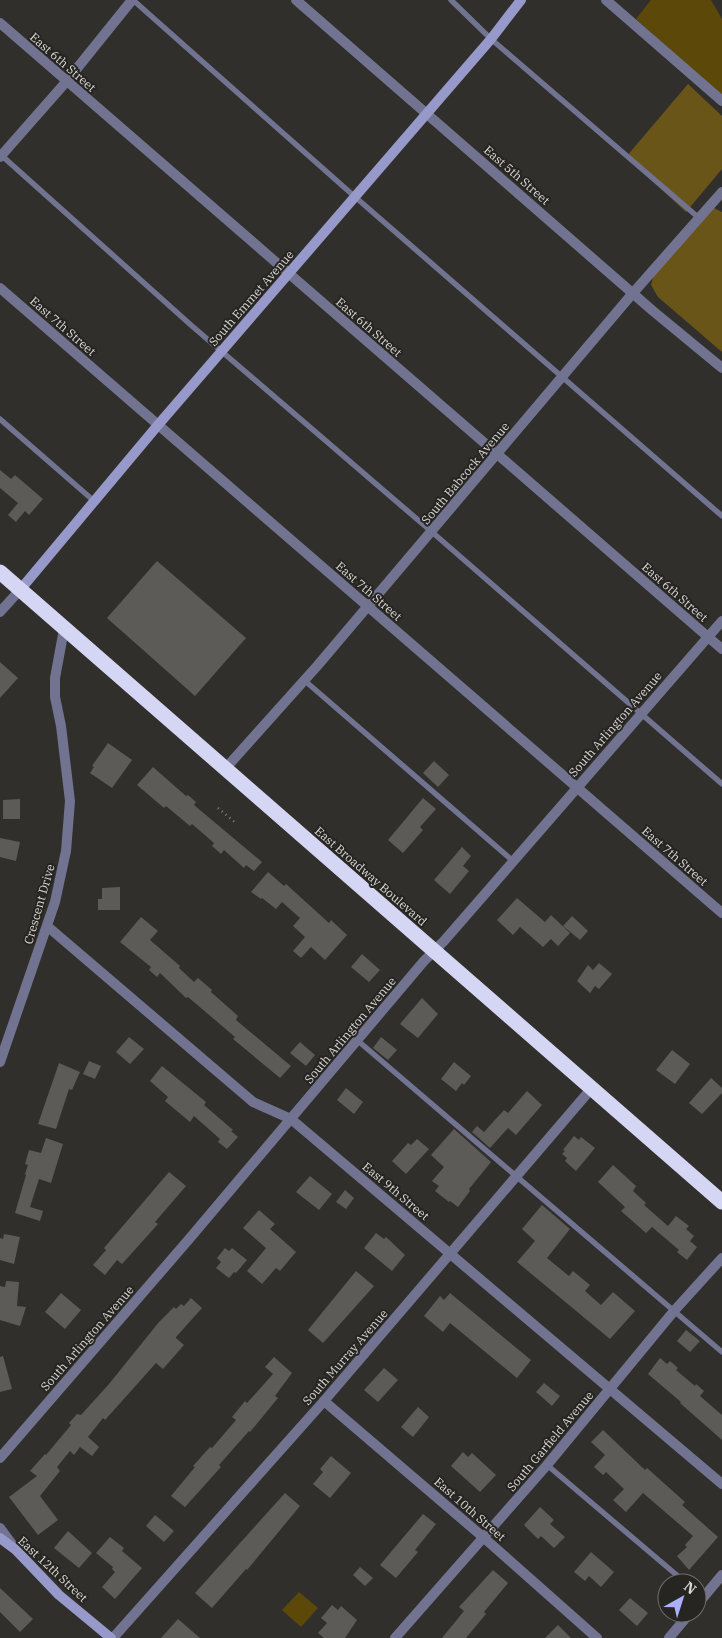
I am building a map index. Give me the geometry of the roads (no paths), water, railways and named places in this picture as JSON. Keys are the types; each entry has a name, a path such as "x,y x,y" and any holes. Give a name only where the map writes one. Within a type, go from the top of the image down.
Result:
{"highway":[{"name":"East Broadway Boulevard","path":"0,572 722,1202"}],"street":[{"path":"0,155 66,82 132,0"},
{"name":"East 5th Street","path":"296,0 722,368"},
{"name":"South Emmet Avenue","path":"0,612 354,196 491,39 521,0"},
{"path":"606,0 722,101"},
{"name":"East 6th Street","path":"0,23 722,649"},
{"name":"South Babcock Avenue","path":"225,769 432,532 633,293 722,192"},
{"name":"East 7th Street","path":"0,288 722,913"},
{"name":"South Arlington Avenue","path":"0,1458 434,950 444,941 722,621"},
{"name":"Crescent Drive","path":"0,1062 47,926 62,876 69,826 70,801 62,726 55,696 55,678 64,629"},
{"name":"East 9th Street","path":"47,926 253,1102 291,1119 722,1484"},
{"name":"South Murray Avenue","path":"112,1638 324,1401 591,1089"},
{"name":"South Garfield Avenue","path":"395,1638 547,1465 674,1311 722,1258"},
{"name":"East 10th Street","path":"324,1401 484,1537 597,1638"},
{"path":"0,1528 16,1550"},
{"name":"East 12th Street","path":"0,1538 16,1550 59,1594 112,1638"},
{"path":"707,1590 722,1575"},
{"path":"669,1638 682,1623"}],"lane":[{"path":"132,0 722,516"},
{"path":"451,0 491,39 699,218"},
{"path":"0,155 222,351 722,784"},
{"path":"0,419 94,501"},
{"path":"304,680 513,861"},
{"path":"357,1040 722,1352"},
{"path":"547,1465 674,1573"}]}
